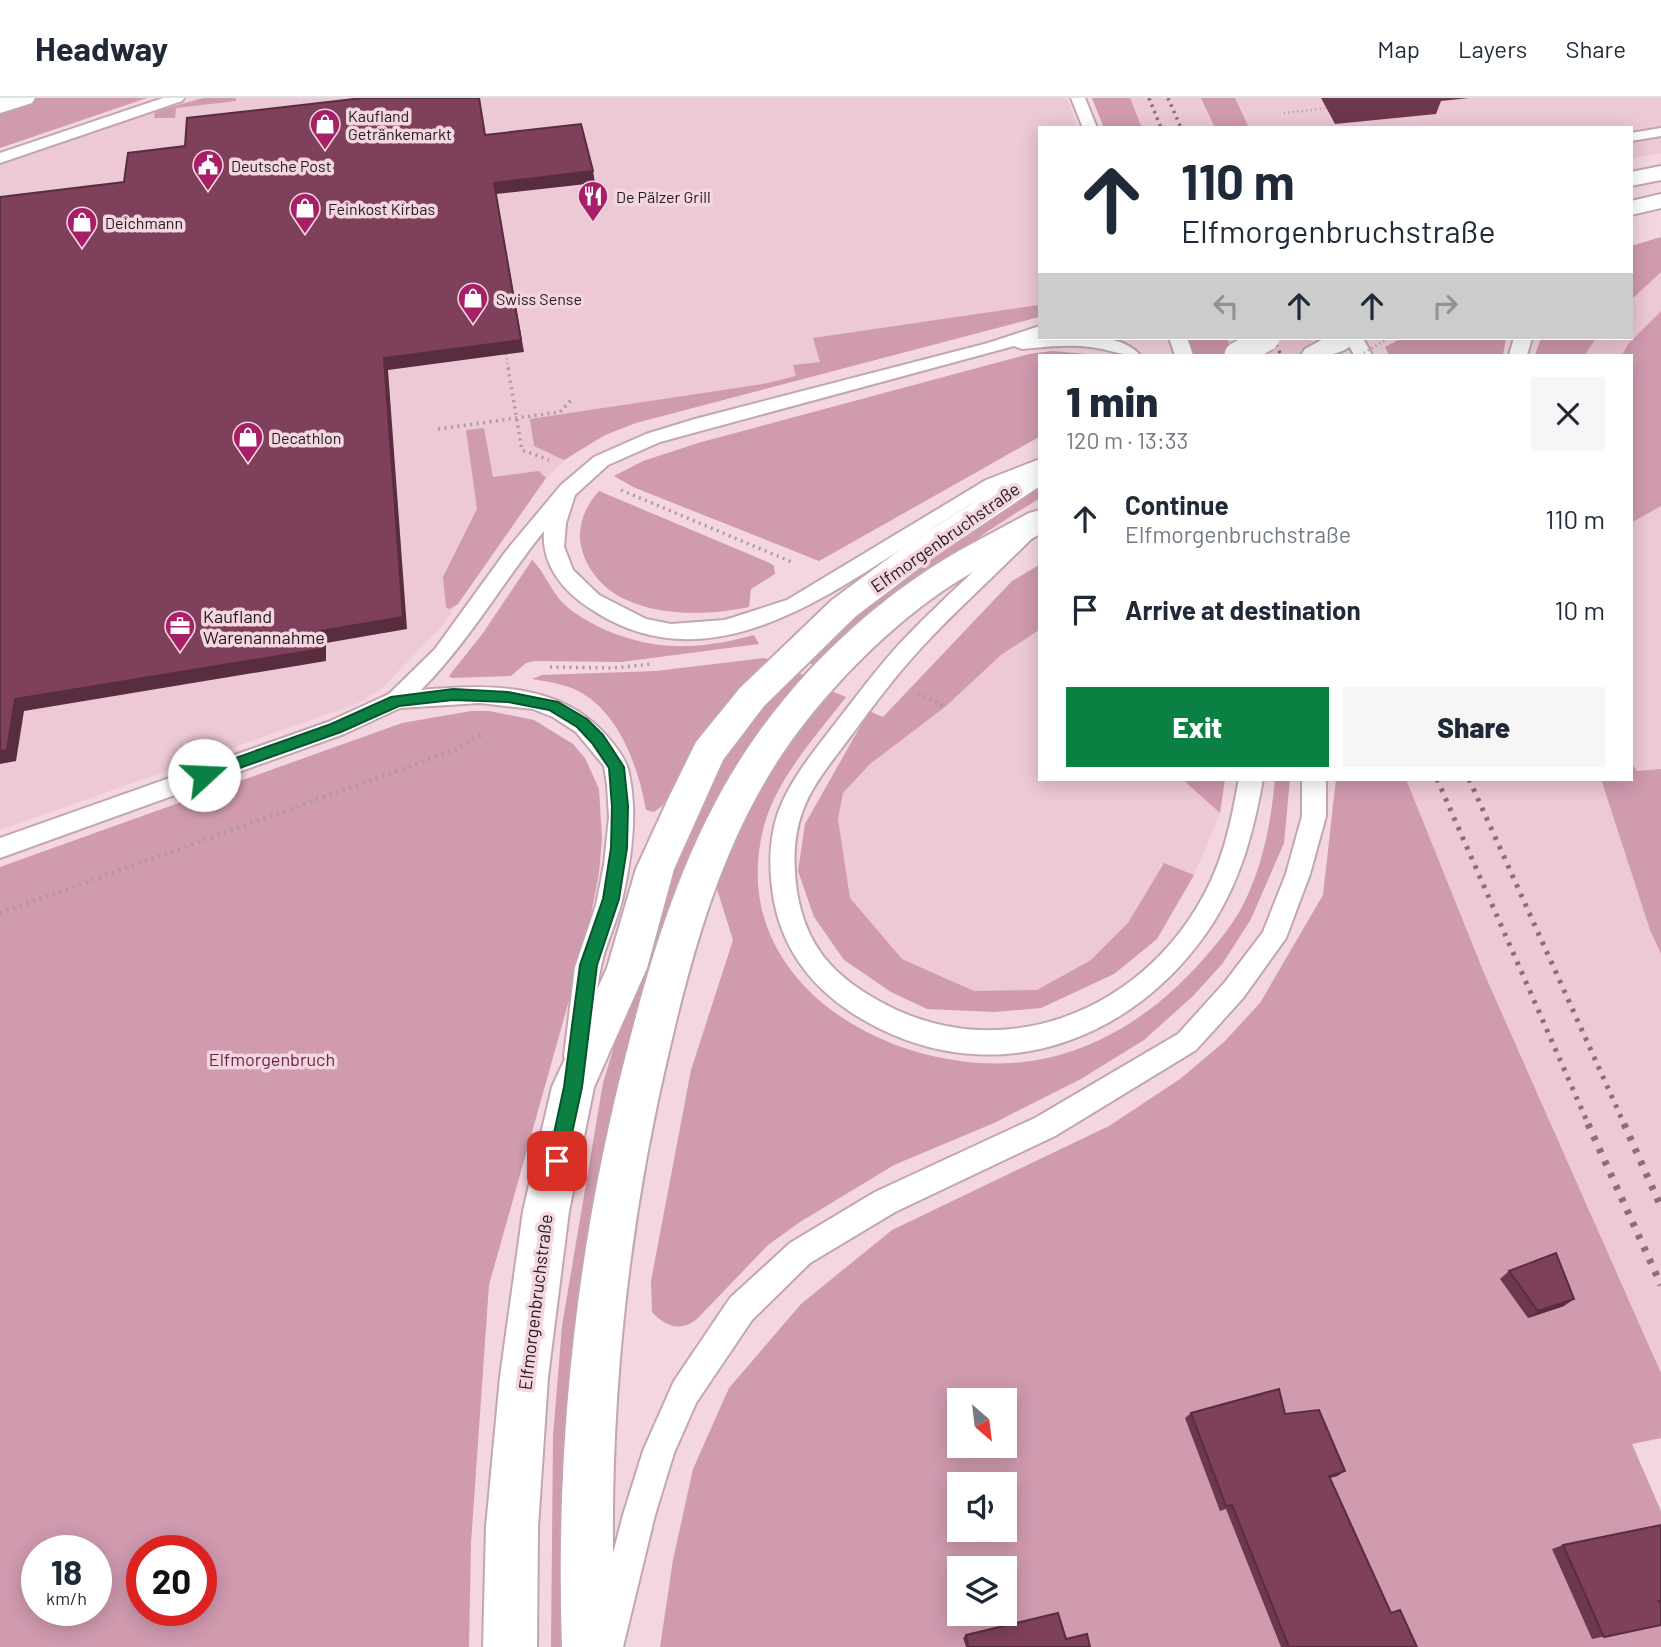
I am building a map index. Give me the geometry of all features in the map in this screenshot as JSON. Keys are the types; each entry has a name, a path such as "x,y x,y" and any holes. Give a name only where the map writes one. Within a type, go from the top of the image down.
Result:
{"main road":[{"path":"0,106 24,98"},
{"path":"1633,179 1661,173"},
{"path":"1239,354 1263,340"},
{"path":"1317,354 1341,340"},
{"name":"Elfmorgenbruchstraße","path":"510,1647 512,1527 524,1377 546,1211 573,1087 628,968 655,869 709,752 752,697 844,608 920,551 1008,495 1038,472"},
{"name":"Elfmorgenbruchstraße","path":"589,1647 587,1461 609,1237 640,1076 674,950 705,863 743,787 776,734 823,677 859,642 930,583 1038,521"}],"lane":[{"path":"0,158 177,98"},
{"path":"1078,98 1089,126"},
{"path":"1633,137 1661,132"},
{"path":"397,700 443,655 513,556 568,490 601,461 653,438 994,347 1038,332"},
{"path":"994,347 1064,340 1108,346 1128,354"},
{"path":"568,490 556,520 554,550 562,568 575,586 616,617 653,629 715,629 764,619 794,606 993,484 1038,466"},
{"path":"1038,521 929,626 867,698 802,786 788,818 780,861 789,917 802,948 831,982 869,1010 915,1032 970,1042 1010,1043 1057,1032 1094,1018 1132,996 1172,959 1205,918 1233,862 1248,811 1251,781"},
{"path":"0,848 336,728 397,700 453,695 508,697 552,706 582,723 597,739 616,767 620,806 619,848 611,899 588,965 573,1087"},
{"path":"606,1647 639,1515 659,1451 685,1392 741,1309 800,1253 885,1202 1045,1127 1187,1041 1234,990 1273,938 1298,874 1314,817 1314,781"}],"path":[{"path":"1284,113 1336,108"},
{"path":"1364,354 1386,340"},
{"path":"506,354 522,450 584,474 802,569"},
{"path":"438,429 561,412 572,399"},
{"path":"0,913 455,750 487,731 529,669 613,668 664,663"},
{"path":"912,691 945,707"}],"shaded area":[{"path":"198,98 1067,98 1077,126 1038,126 1038,317 636,423 605,435 577,450 546,478 442,626 384,686 361,702 0,830 0,164"},
{"path":"1130,98 1661,98 1661,153 1633,159 1633,126 1141,126"},
{"path":"1661,272 1661,311 1633,339 1633,298"},
{"path":"1228,340 1311,340 1318,354 1234,354"},
{"path":"1595,340 1632,340 1623,354 1586,354"},
{"path":"1661,506 1661,769 1637,771 1633,765 1633,522"},
{"path":"1038,631 1038,781 1184,781 1220,813 1194,875 1164,863 1129,923 1091,960 1038,990 974,992 902,959 850,898 838,819 843,793 870,764 945,707 1001,655"},
{"path":"1407,781 1602,781 1650,930 1661,954 1661,1373 1484,973"}],"green space":[{"path":"38,98 147,98 0,148 0,111"},
{"path":"204,98 236,98 236,101 176,108 175,118 154,118 155,112 160,110"},
{"path":"1092,98 1130,98 1141,126 1103,126"},
{"path":"1201,98 1235,98 1248,126 1214,126"},
{"path":"1661,237 1661,272 1633,298 1633,245"},
{"path":"1038,305 1038,317 636,423 605,435 564,460 534,446 530,419 763,384 796,376 793,365 820,362 813,338"},
{"path":"1661,311 1661,506 1633,522 1633,354 1623,354 1633,339"},
{"path":"1189,340 1228,340 1234,354 1195,354"},
{"path":"1398,340 1506,340 1503,354 1388,354 1385,347"},
{"path":"1540,340 1595,340 1586,354 1535,354"},
{"path":"1052,351 1086,354 1038,354 1038,438 819,561 633,487 614,476 643,461 698,443 1029,354"},
{"path":"484,428 493,477 539,471 546,478 458,604 449,609 446,607 443,577 477,509 466,430"},
{"path":"1038,489 1038,500 924,577 816,666 805,661 825,640 933,556"},
{"path":"599,491 770,563 774,566 775,574 751,589 749,607 703,613 677,612 629,601 609,589 593,572 582,550 580,534 583,519 589,504"},
{"path":"532,560 567,607 603,629 660,645 696,646 754,635 759,644 621,662 535,661 526,663 511,676 449,676 483,633"},
{"path":"1038,566 1038,631 1001,655 945,707 870,764 843,793 838,819 850,898 902,959 974,991 1037,990 1091,960 1128,923 1164,863 1194,875 1157,939 1114,974 1041,1008 994,1012 927,1009 891,992 844,960 814,917 798,871 805,824 869,711 883,717 1012,581"},
{"path":"764,658 770,660 703,738 662,806 654,812 646,810 634,763 619,733 600,707 575,690 532,679 542,675 656,671"},
{"path":"793,671 806,676 756,736 730,774 707,817 677,891 567,1647 551,1647 553,1436 562,1326 603,1083 671,859 720,763 750,721"},
{"path":"829,690 846,697 788,774 770,808 764,826 758,880 767,927 790,969 824,1004 865,1031 912,1050 962,1061 1012,1063 1070,1052 1124,1027 1171,992 1221,938 1238,914 1252,886 1262,856 1275,781 1290,781 1284,843 1251,919 1223,963 1193,996 1144,1040 1081,1079 994,1123 894,1165 800,1222 768,1245 697,1319 685,1325 674,1326 652,1312 651,1281 691,1070 733,940 716,886 750,796 799,723"},
{"name":"Elfmorgenbruch","path":"471,711 489,711 534,720 573,744 585,758 599,789 602,838 599,873 586,940 489,1285 471,1543 469,1647 0,1647 0,867 402,723"},
{"path":"1633,765 1637,771 1661,769 1661,954 1650,930 1602,781 1633,781"},
{"path":"1184,781 1225,781 1220,813"},
{"path":"1336,781 1407,781 1484,973 1661,1373 1661,1438 1632,1444 1661,1511 1661,1647 660,1647 673,1560 693,1469 729,1388 801,1304 892,1230 1109,1126 1180,1079 1224,1042 1260,1003 1323,895"}],"building":[{"path":"363,98 479,98 485,135 581,124 593,171 494,183 521,340 384,358 403,617 320,631 321,649 15,699 7,750 0,751 0,197 124,182 128,153 185,146 187,118"},
{"path":"1556,1253 1574,1299 1538,1311 1509,1271"},
{"path":"1279,1389 1285,1414 1319,1410 1345,1471 1329,1476 1391,1613 1400,1610 1417,1647 1289,1647 1232,1505 1226,1506 1191,1413"},
{"path":"1661,1525 1661,1625 1604,1637 1563,1545"},
{"path":"1058,1613 1066,1639 1087,1634 1090,1647 968,1647 966,1635 1004,1626 1017,1626 1017,1623"}],"railway":[{"path":"1149,98 1160,126"},
{"path":"1168,98 1180,126"},
{"path":"1249,340 1256,354"},
{"path":"1274,340 1281,354"},
{"path":"1438,781 1589,1126"},
{"path":"1470,781 1625,1126"},
{"path":"1588,1124 1661,1285"},
{"path":"1624,1124 1661,1207"}],"place":[{"name":"Kaufland Getränkemarkt","path":"325,151"},
{"name":"Deutsche Post","path":"208,192"},
{"name":"De Pälzer Grill","path":"593,223"},
{"name":"Feinkost Kirbas","path":"305,235"},
{"name":"Deichmann","path":"82,249"},
{"name":"Swiss Sense","path":"473,325"},
{"name":"Decathlon","path":"248,464"},
{"name":"Kaufland Warenannahme","path":"180,653"}],"route":[{"path":"204,775 336,728 397,700 453,695 531,700 552,706 582,723 597,739 616,767 620,806 619,848 611,899 588,965 573,1087 557,1161"}]}
